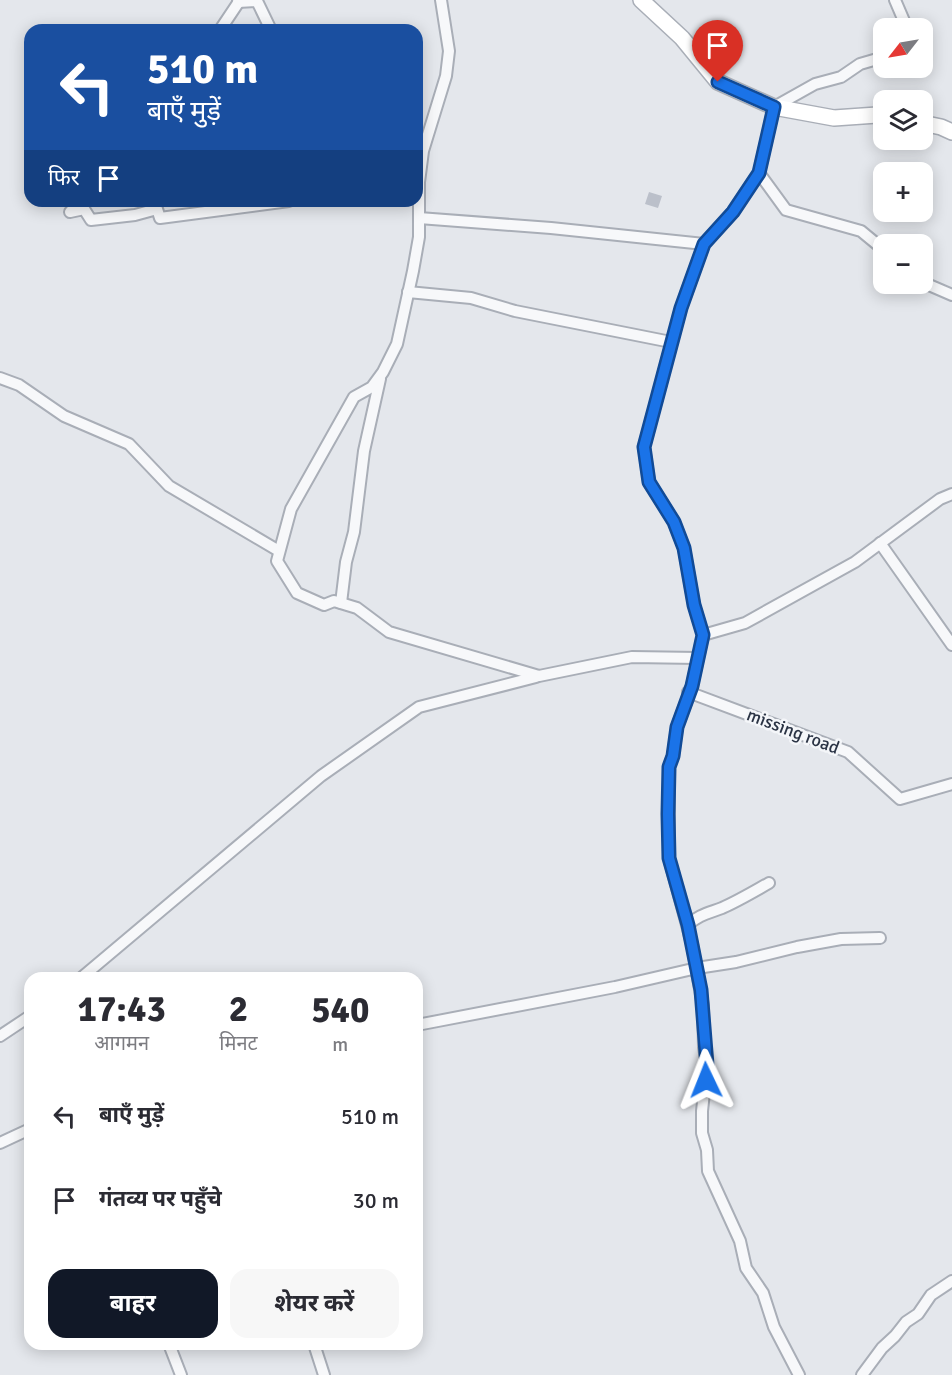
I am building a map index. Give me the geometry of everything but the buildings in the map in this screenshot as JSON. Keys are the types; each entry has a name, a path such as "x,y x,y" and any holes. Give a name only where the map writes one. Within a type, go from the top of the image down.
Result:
{"main road":[{"path":"641,0 682,38 718,82 774,107 834,118 873,114"},
{"path":"933,125 952,132"}],"street":[{"path":"423,151 446,76 449,51 441,0"},
{"path":"895,0 903,18"},
{"path":"224,24 239,1 257,1 268,24"},
{"path":"799,1375 774,1327 763,1293 746,1268 740,1241 708,1171 707,1150 702,1133 707,1065 703,1006 688,925 669,858 668,814 669,767 677,727 692,686 703,635 694,605 684,548 674,522 649,482 644,447 671,342 704,244 733,212 759,173 774,107 815,84 841,77 860,64 873,60"},
{"path":"759,173 786,210 861,231 873,241"},
{"path":"75,207 70,212 84,209 91,220 135,215 157,209 160,218 243,207"},
{"path":"419,207 419,237 397,344 372,387 354,398 291,509 277,561 297,593 324,605 334,601 357,608 389,632 539,676"},
{"path":"419,218 551,228 704,244"},
{"path":"933,287 952,295"},
{"path":"408,292 471,298 515,311 671,342"},
{"path":"341,603 345,562 354,532 364,451 380,376"},
{"path":"0,378 19,385 64,416 129,444 169,486 279,551"},
{"path":"703,635 745,623 855,562 940,499 952,494"},
{"path":"880,543 952,645"},
{"path":"88,972 321,776 419,707 539,676 632,657 698,658"},
{"name":"missing road","path":"688,692 848,752 900,799 952,784"},
{"path":"688,925 695,918 711,910 722,908 769,883"},
{"path":"423,1024 615,987 797,947 841,939 880,938"},
{"path":"0,1036 24,1020"},
{"path":"0,1143 24,1132"},
{"path":"862,1375 882,1348 906,1322 918,1314 931,1295 952,1281"},
{"path":"172,1350 181,1375"},
{"path":"316,1350 324,1375"}],"route":[{"path":"706,1080 705,1028 701,990 688,925 669,858 668,814 669,767 677,727 692,686 703,635 694,605 684,548 674,522 649,482 644,447 664,365 704,244 733,212 759,173 774,107 718,82"}]}
